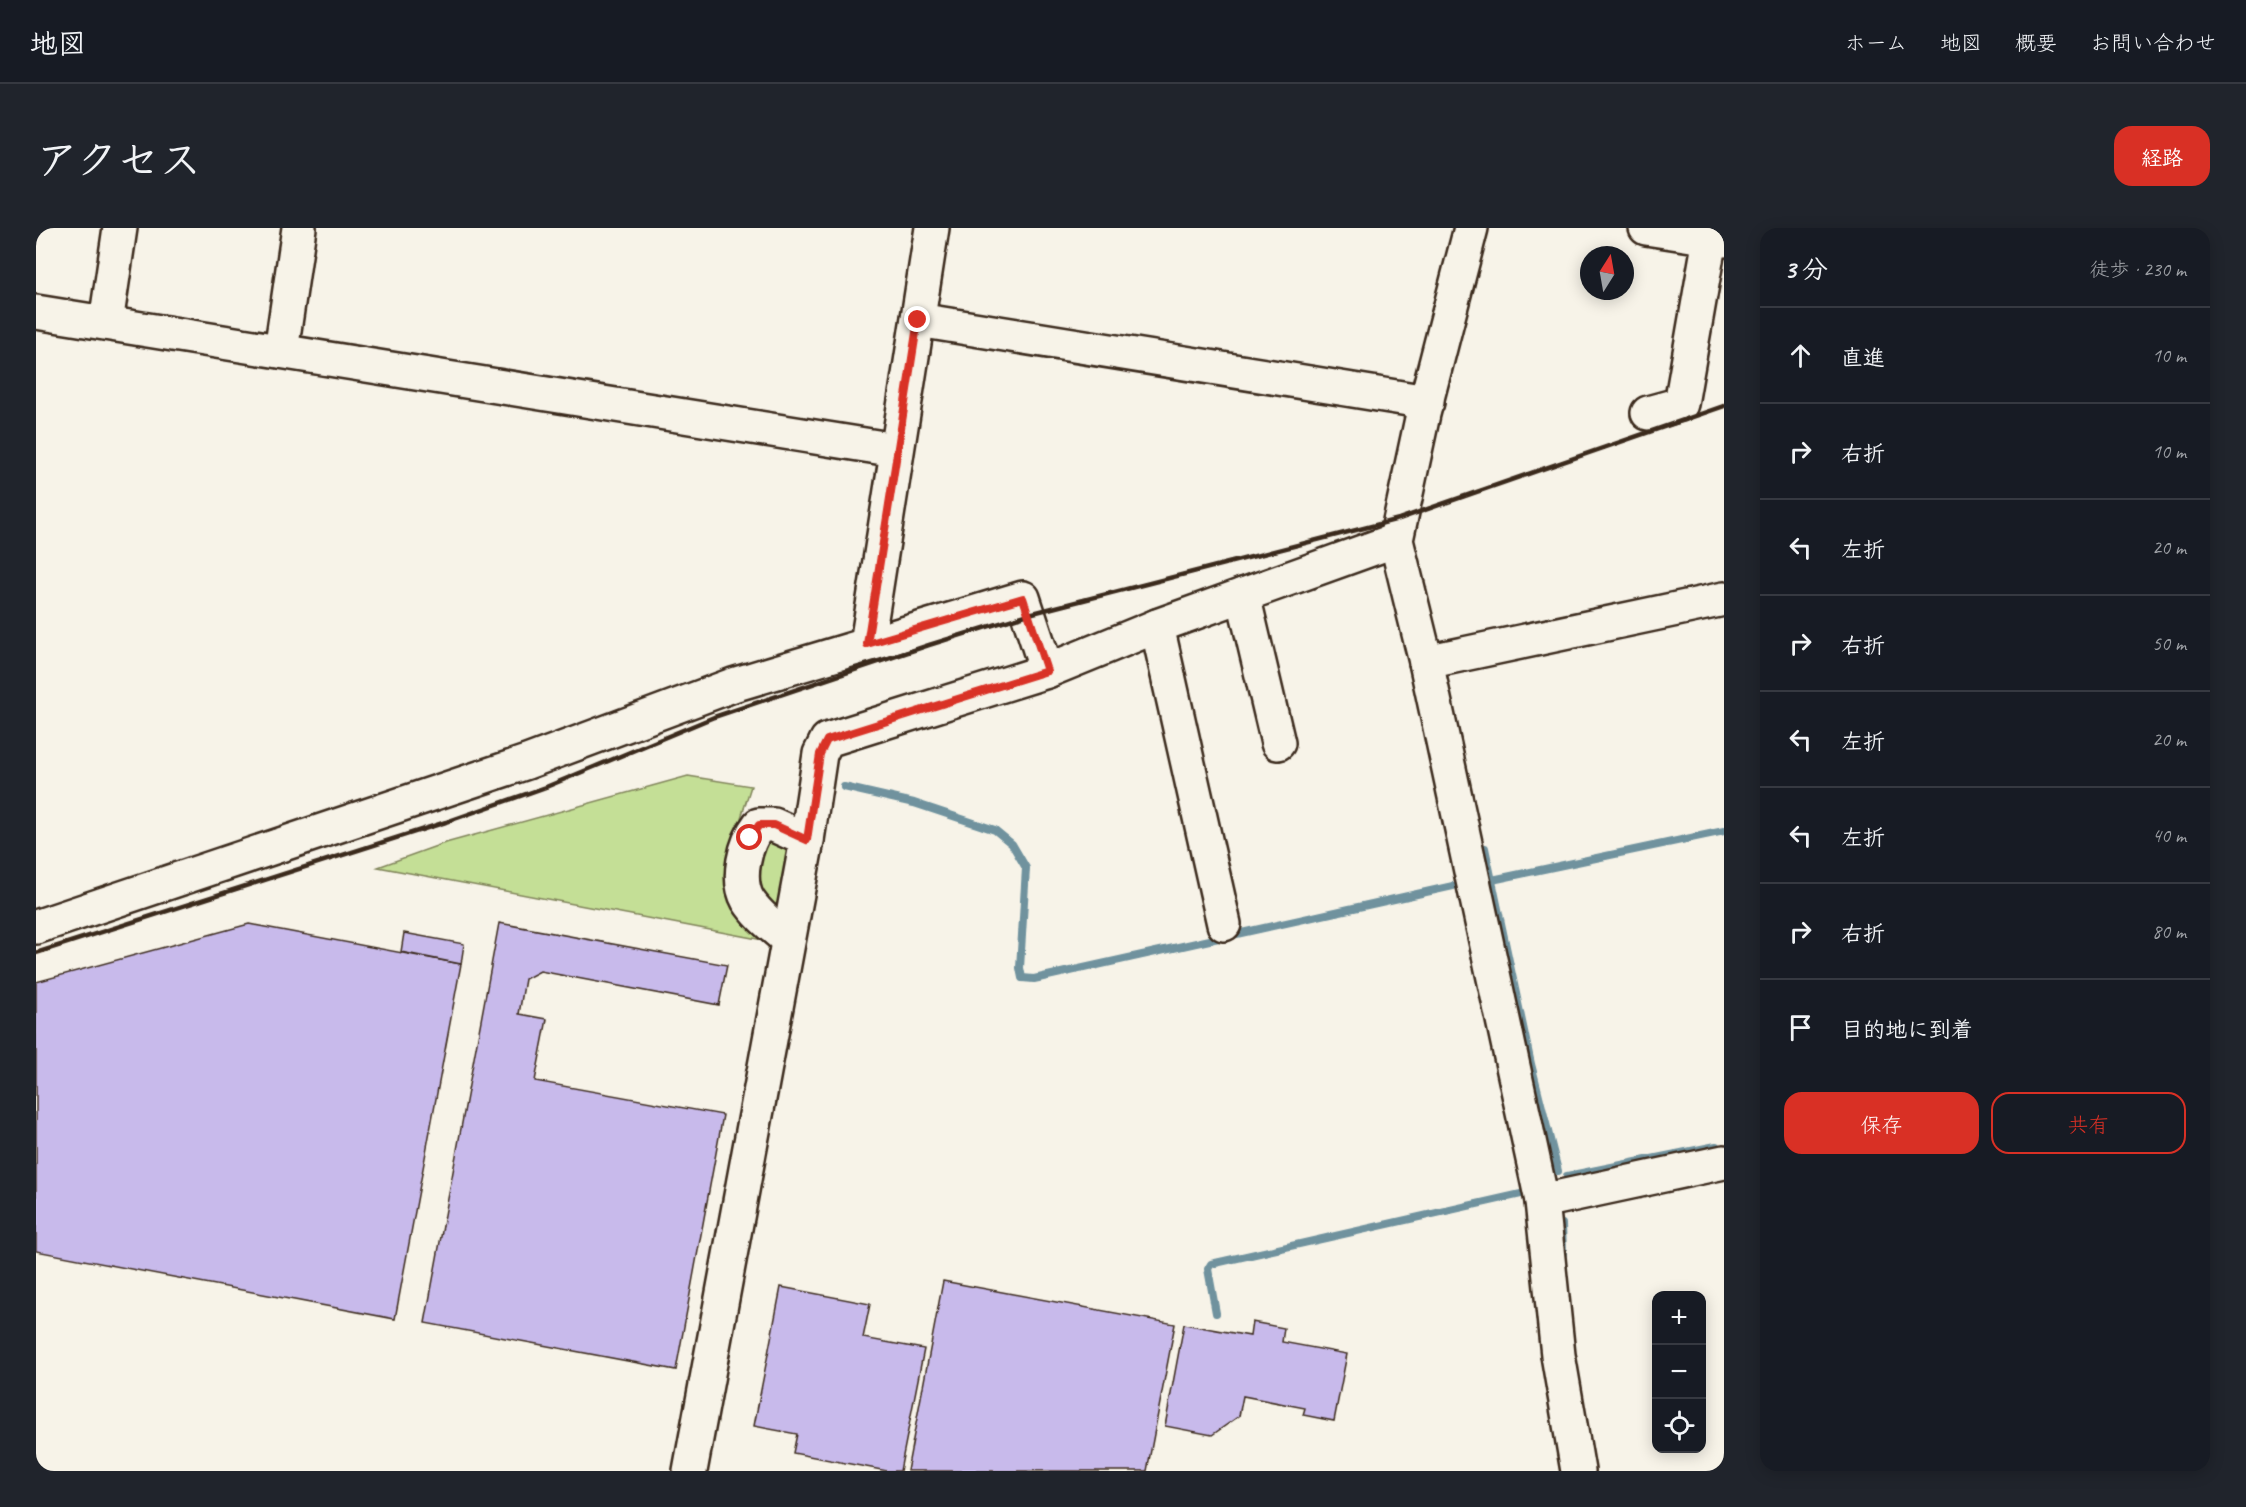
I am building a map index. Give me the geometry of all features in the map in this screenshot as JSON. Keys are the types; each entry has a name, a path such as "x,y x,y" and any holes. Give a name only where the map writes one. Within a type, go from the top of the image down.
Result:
{"street":[{"path":"106,323 120,228"},
{"path":"281,351 299,228"},
{"path":"867,644 932,228"},
{"path":"1471,228 1427,402 1396,540 1426,662 1542,1201 1558,1355 1578,1471"},
{"path":"1646,228 1717,239 1681,404 1648,413"},
{"path":"36,312 896,450"},
{"path":"918,320 1427,402"},
{"path":"690,1471 807,840 820,754 827,740 1047,671 1157,626 1396,540"},
{"path":"1243,595 1278,743"},
{"path":"36,927 527,762 733,686 1023,598 1047,671"},
{"path":"1426,662 1724,599"},
{"path":"1157,626 1224,924"},
{"path":"788,940 748,899 743,876 744,854 750,838 759,825 774,825 807,840"},
{"path":"1542,1201 1724,1162"}],"green space":[{"path":"688,776 751,786 735,837 763,940 378,867 442,844"},
{"path":"768,838 791,847 782,897 775,905 765,900 753,880"}],"building":[{"path":"499,923 727,965 719,1005 540,971 525,979 519,1014 547,1019 535,1081 723,1115 676,1370 425,1323"},
{"path":"249,924 461,964 395,1319 36,1251 36,982"},
{"path":"404,933 464,944 461,964 401,952"},
{"path":"943,1281 1175,1324 1147,1471 907,1471"},
{"path":"781,1287 870,1304 863,1338 924,1349 900,1471 887,1471 793,1453 797,1434 754,1426"},
{"path":"1252,1322 1284,1328 1282,1342 1347,1354 1334,1421 1303,1415 1305,1408 1243,1396 1239,1416 1212,1435 1165,1426 1184,1324 1250,1336"}],"waterway":[{"path":"844,787 914,803 995,830 1012,844 1026,868 1020,968 1022,978 1034,979 1453,886"},
{"path":"1492,880 1724,831"},
{"path":"1485,848 1531,1064 1558,1171"},
{"path":"1567,1176 1716,1146"},
{"path":"1216,1313 1208,1269 1211,1264 1521,1194"},
{"path":"1562,1224 1563,1254"}],"railway":[{"path":"36,953 446,822 546,787 714,717 929,645 1029,614 1399,519 1724,406"}],"route":[{"path":"750,838 759,825 774,825 807,840 820,754 827,740 1047,671 1023,598 867,644 918,320"}]}
